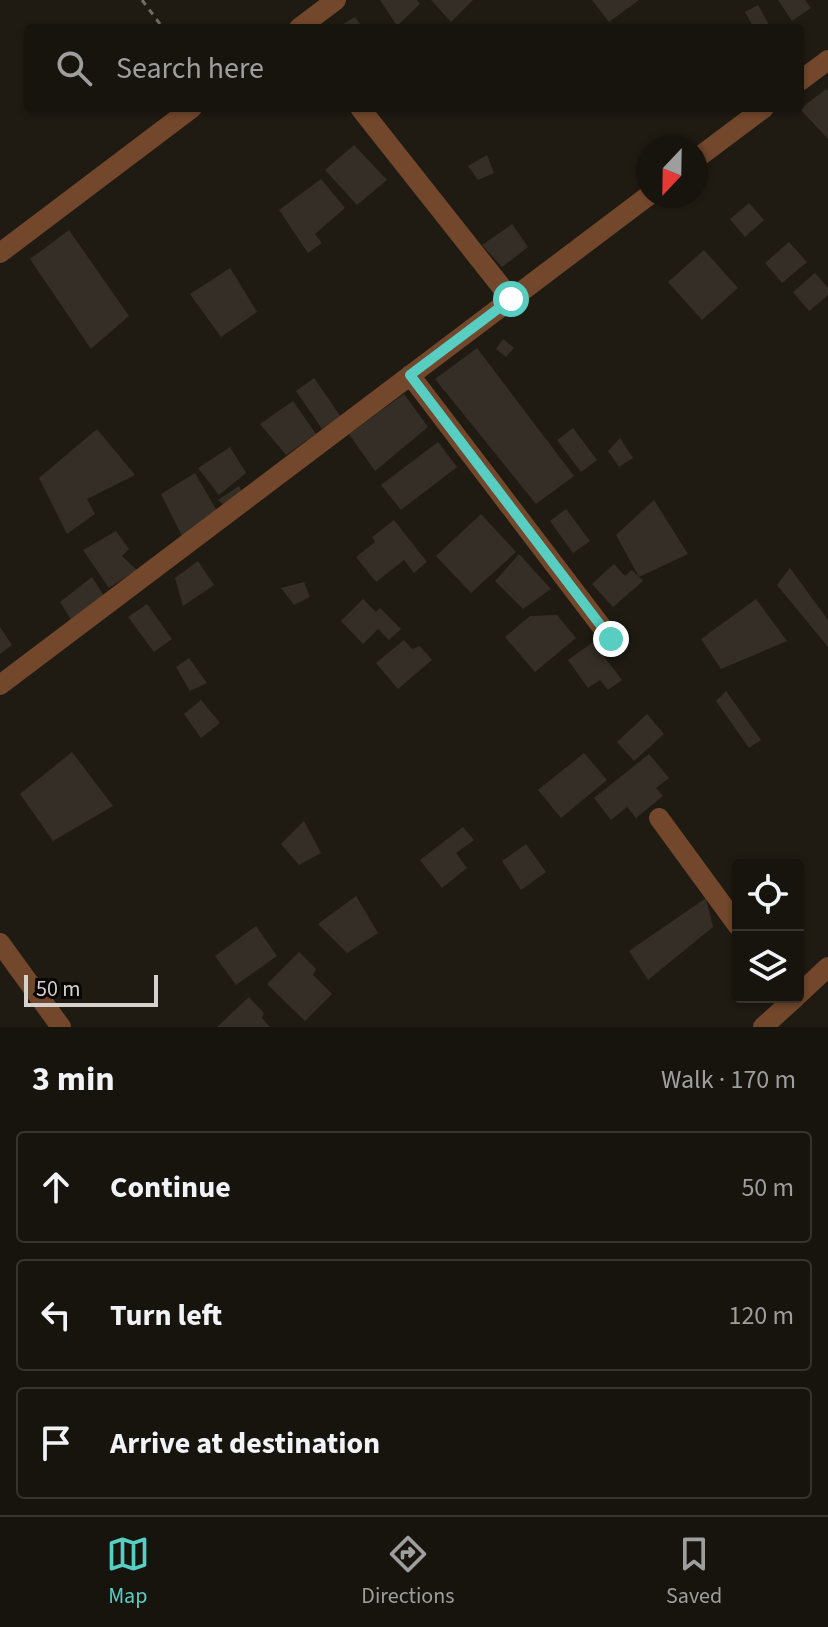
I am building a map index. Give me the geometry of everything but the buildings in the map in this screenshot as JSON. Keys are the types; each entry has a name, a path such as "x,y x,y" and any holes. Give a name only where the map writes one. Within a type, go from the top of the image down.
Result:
{"street":[{"path":"304,24 336,0"},
{"path":"804,78 828,60"},
{"path":"0,253 187,112"},
{"path":"363,112 511,299"},
{"path":"708,150 759,112"},
{"path":"0,685 636,205"},
{"path":"410,375 611,639"},
{"path":"659,818 732,918"},
{"path":"0,943 61,1027"},
{"path":"804,988 828,967"},
{"path":"763,1027 788,1003"}],"path":[{"path":"142,0 160,24"}],"route":[{"path":"511,299 410,375 611,639"}]}
